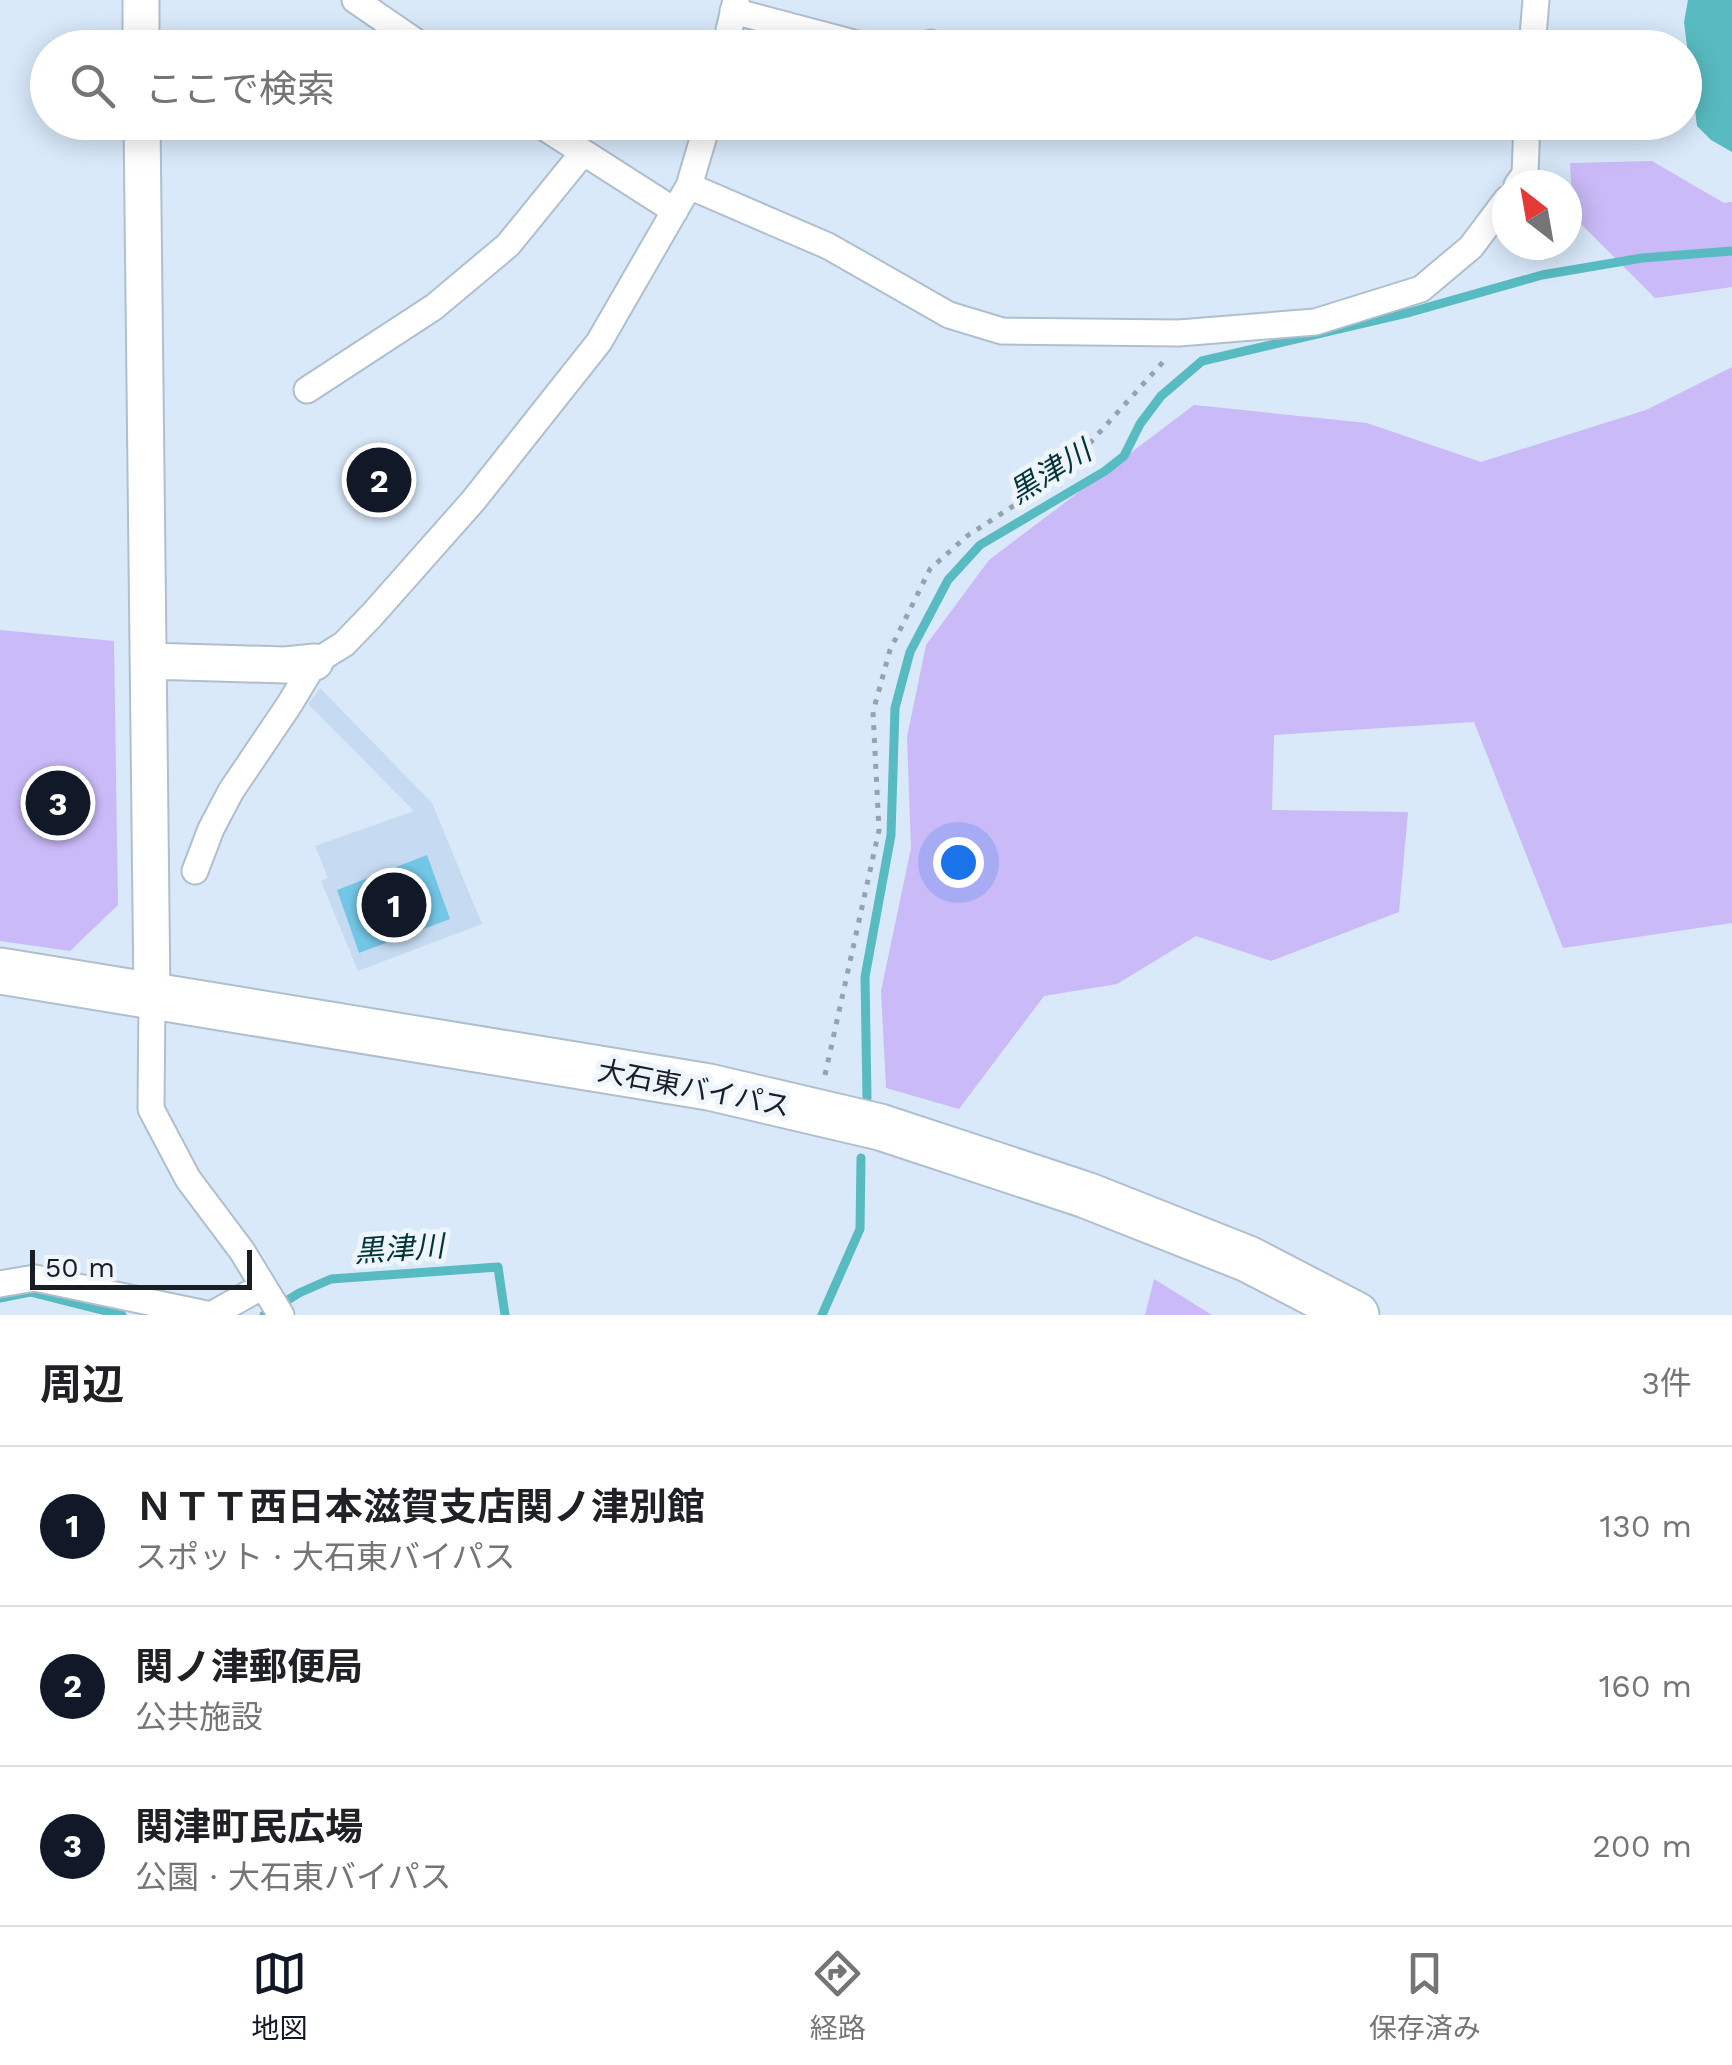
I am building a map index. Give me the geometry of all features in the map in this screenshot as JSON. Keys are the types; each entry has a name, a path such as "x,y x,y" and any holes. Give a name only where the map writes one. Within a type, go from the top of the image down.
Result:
{"highway":[{"name":"大石東バイパス","path":"0,971 709,1087 880,1127 1086,1194 1248,1259 1356,1315"}],"street":[{"path":"141,0 141,30"},
{"path":"355,0 399,30"},
{"path":"1534,30 1536,0"},
{"path":"735,6 814,30"},
{"path":"0,1284 35,1278 211,1315 271,1299 188,1178 152,1109 142,140"},
{"path":"562,140 674,211"},
{"path":"149,661 285,665 315,662 344,644 474,501 599,342 689,186 703,140"},
{"path":"1525,170 1526,140"},
{"path":"307,390 434,307 508,245 582,154"},
{"path":"689,186 828,246 949,315 1002,331 1179,333 1315,322 1422,289 1472,247 1492,220"},
{"path":"195,870 230,791 290,706 315,662"}],"path":[{"path":"817,1112 879,830 872,712 890,650 930,570 967,536 1061,475 1174,350 1179,333"}],"shaded area":[{"path":"1688,0 1732,0 1732,152 1702,131 1702,30 1685,30"},
{"path":"1652,161 1724,203 1732,202 1732,287 1655,298 1582,225 1582,170 1570,170 1570,163"},
{"path":"1732,367 1732,923 1563,948 1474,722 1274,735 1272,810 1408,812 1399,912 1271,961 1196,936 1117,984 1044,996 959,1109 886,1088 881,991 911,848 907,737 926,645 989,560 1194,405 1367,423 1481,462 1646,410"},
{"path":"0,630 114,641 118,905 70,951 0,941"},
{"path":"320,688 432,803 482,924 358,971 321,881 328,878 315,846 414,811 308,704"},
{"path":"1154,1279 1212,1315 1145,1315"}],"building":[{"path":"427,855 450,919 359,953 337,890"}],"waterway":[{"name":"黒津川","path":"867,1098 865,977 891,835 895,708 910,652 948,580 980,545 1124,456 1140,424 1161,396 1202,361 1411,312 1542,275 1642,258 1732,251"},
{"name":"黒津川","path":"822,1315 860,1229 861,1158"},
{"name":"黒津川","path":"264,1315 331,1279 498,1267 505,1315"},
{"name":"黒津川","path":"0,1298 30,1292 122,1315"}],"place":[{"name":"関ノ津郵便局","path":"379,480"},
{"name":"関津町民広場","path":"58,803"},
{"name":"ＮＴＴ西日本滋賀支店関ノ津別館","path":"394,905"}]}
